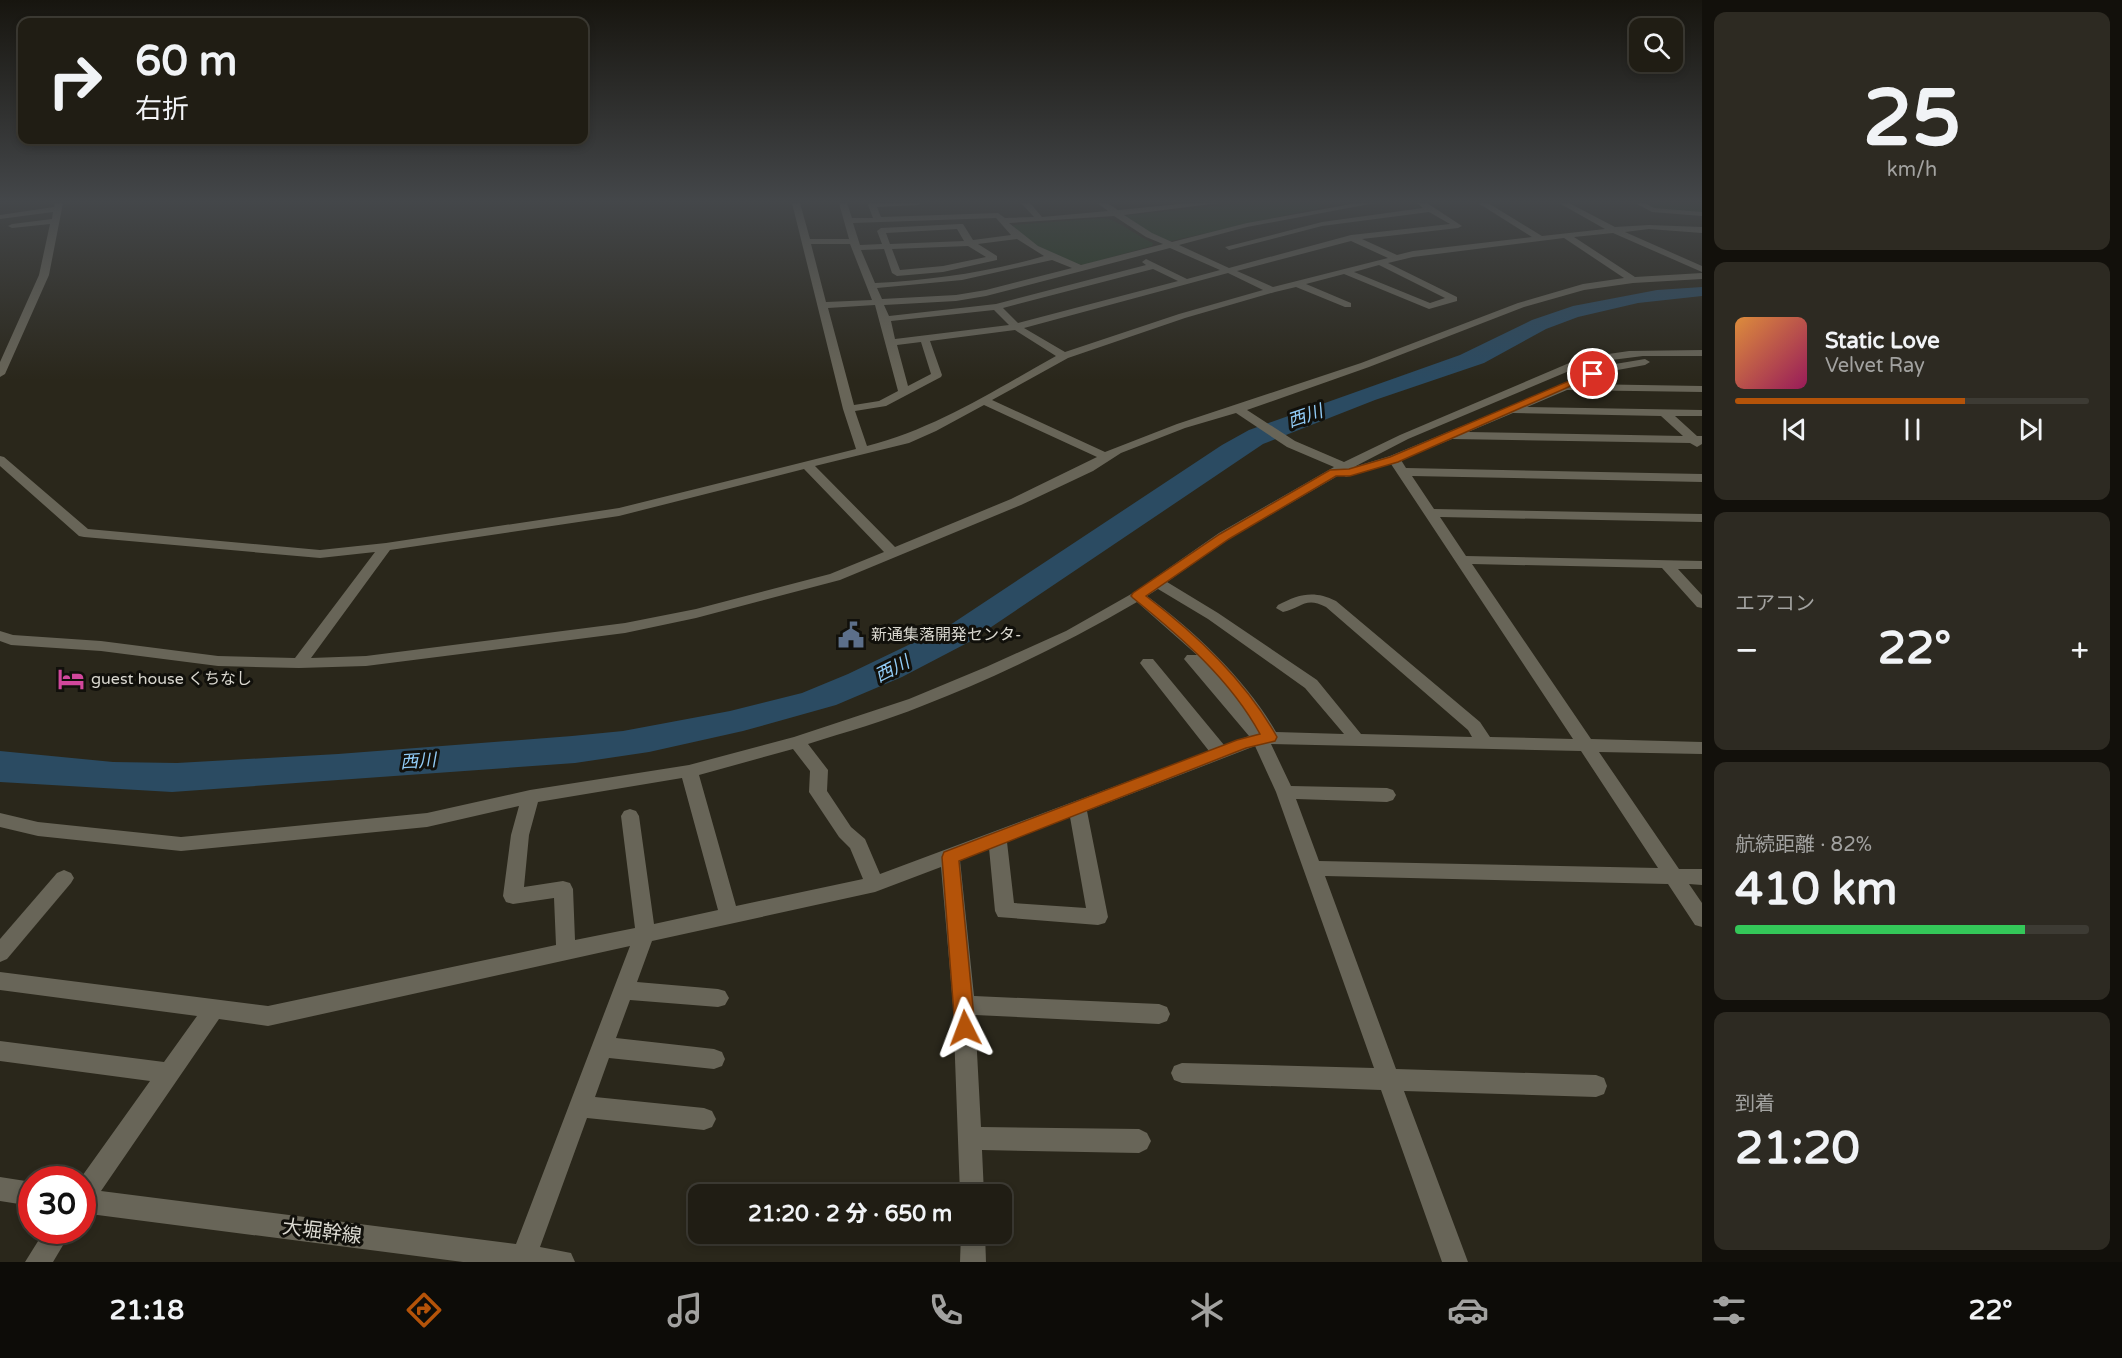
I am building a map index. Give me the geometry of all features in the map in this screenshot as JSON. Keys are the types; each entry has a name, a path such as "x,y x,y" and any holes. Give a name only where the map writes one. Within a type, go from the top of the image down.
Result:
{"street":[{"path":"0,374 3,361 44,275 47,262"},
{"path":"812,262 849,409 863,451"},
{"path":"861,262 885,319 904,392"},
{"path":"892,262 897,273 925,262"},
{"path":"870,286 920,284 967,278 1032,262"},
{"path":"1064,262 1080,268"},
{"path":"824,305 956,298 1103,262"},
{"path":"1145,262 1187,282"},
{"path":"1208,262 1272,290"},
{"path":"891,343 1015,327 1264,262"},
{"path":"0,460 84,533 320,554 387,547 619,512 905,440 932,429 1064,356 1182,316 1272,290 1297,284 1344,271 1379,262 1454,299 1429,306 1344,271"},
{"path":"1605,262 1633,280"},
{"path":"1686,262 1702,269"},
{"path":"885,319 996,307 1154,266"},
{"path":"0,636 11,640 101,646 218,661 299,663 366,661 625,628 823,580 1016,502 1117,450 1365,364 1521,305 1583,287 1633,280 1702,276"},
{"path":"1297,284 1348,305"},
{"path":"996,307 1015,327 1038,344 1064,356"},
{"path":"849,409 882,404 937,375 925,340"},
{"path":"0,820 38,829 181,844 427,820 530,797 690,771 797,742 915,703 992,671 1071,633 1138,596 1224,536 1339,470 1404,437 1585,360 1642,352 1702,353"},
{"path":"1399,466 1450,435 1609,368 1631,363 1702,362"},
{"path":"1563,387 1702,389"},
{"path":"984,401 1106,457"},
{"path":"1238,409 1257,419 1291,444 1339,470 1350,473 1399,466 1702,478"},
{"path":"1510,410 1702,412"},
{"path":"1664,412 1699,442"},
{"path":"1450,435 1699,442"},
{"path":"807,465 893,553"},
{"path":"1399,466 1702,919"},
{"path":"1430,513 1702,518"},
{"path":"299,663 387,547"},
{"path":"1461,560 1702,565"},
{"path":"1666,565 1702,603"},
{"path":"1157,582 1213,616 1311,684 1352,732 1355,740"},
{"path":"1138,596 1185,633 1217,666 1258,717 1455,1262"},
{"path":"1283,608 1304,597 1312,596 1331,604 1474,726 1484,742"},
{"path":"1192,659 1265,737"},
{"path":"1148,663 1220,752"},
{"path":"0,981 268,1016 566,953 645,932 875,884 1220,752 1265,737 1702,748"},
{"path":"797,742 819,770 818,792 845,832 858,844 875,884"},
{"path":"690,771 729,915"},
{"path":"1285,792 1387,795"},
{"path":"530,797 520,835 513,896 563,889 566,953"},
{"path":"997,839 1005,911 1098,917 1077,808"},
{"path":"522,1260 645,932 630,816"},
{"path":"950,857 964,1005 972,1184"},
{"path":"1312,868 1702,877"},
{"path":"0,953 63,878"},
{"path":"624,990 718,998"},
{"path":"964,1005 1159,1014"},
{"path":"96,1179 214,1009"},
{"path":"603,1047 714,1059"},
{"path":"0,1051 169,1073"},
{"path":"1182,1073 1596,1086"},
{"path":"580,1106 704,1119"},
{"path":"971,1137 1139,1141"},
{"path":"0,1189 18,1192"},
{"name":"大堀幹線","path":"96,1201 522,1260 562,1262"},
{"path":"38,1262 50,1244"},
{"path":"973,1244 973,1262"}],"green space":[{"path":"1073,262 1094,262 1083,265"}],"water":[{"name":"西川","path":"1702,287 1702,296 1638,303 1578,317 1546,329 1484,363 1375,400 1263,444 969,642 902,677 836,705 743,731 649,752 575,763 172,792 0,782 0,751 113,762 177,763 338,754 623,731 730,711 802,693 848,674 950,625 1222,445 1249,430 1460,355 1532,320 1573,306 1657,290"}],"place":[{"name":"新通集落開発センタ-","path":"851,635"},
{"name":"guest house くちなし","path":"71,679"}],"route":[{"path":"965,1028 950,857 1242,743 1270,737 1258,717 1217,666 1185,633 1138,596 1224,536 1334,472 1350,473 1394,459 1593,374"}]}
